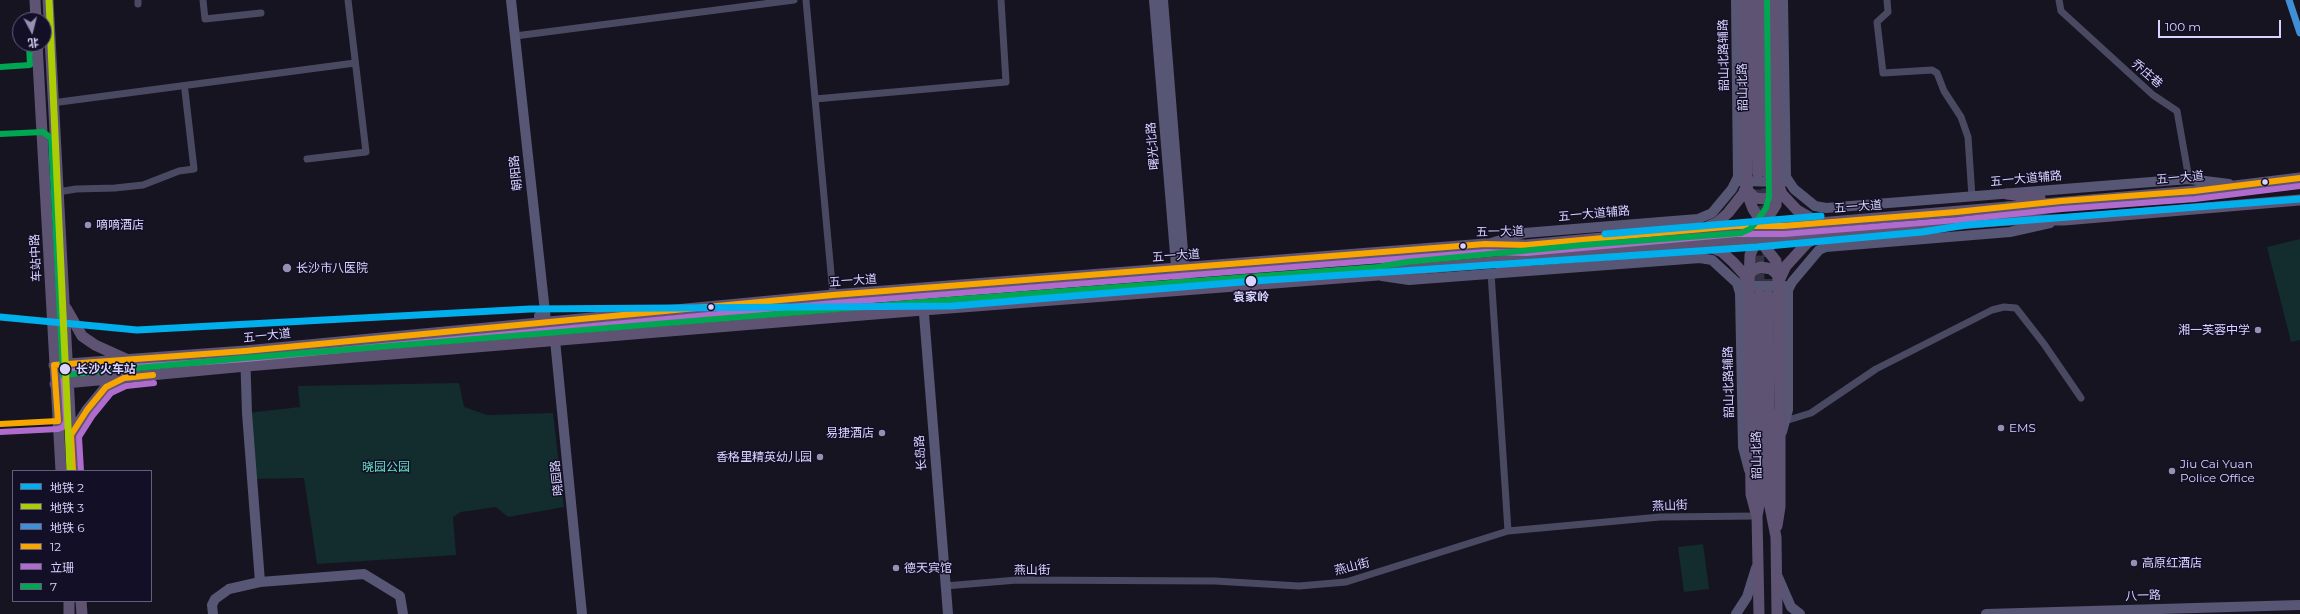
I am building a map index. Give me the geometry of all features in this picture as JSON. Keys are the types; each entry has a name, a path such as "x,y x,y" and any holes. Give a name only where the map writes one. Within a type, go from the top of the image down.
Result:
{"main road":[{"path":"35,0 36,12"},
{"name":"车站中路","path":"48,0 52,103 51,193 54,365 61,470"},
{"path":"1700,229 1723,218 1743,194 1745,0"},
{"name":"韶山北路","path":"1755,0 1762,173 1765,0"},
{"path":"1775,0 1782,194 1806,217 1820,223"},
{"name":"车站中路","path":"38,52 63,300 73,470"},
{"name":"五一大道","path":"54,365 130,361 246,351 543,321 833,295 1485,244 1526,245 1736,226 1767,229 1783,226 2061,200 2194,190 2300,178"},
{"path":"1744,184 1755,198 1765,199 1773,196 1781,184"},
{"path":"1744,184 1754,214 1767,229 1777,236 1790,239"},
{"path":"1749,275 1750,255 1757,237 1767,229 1781,184"},
{"path":"2007,194 2061,200"},
{"path":"1489,268 1527,259 1743,240 1757,237 1790,239 2009,220 2064,220 2300,200"},
{"path":"1736,226 1749,230 1757,237 1776,261 1782,281"},
{"path":"1776,537 1780,508 1780,438 1782,416 1782,271 1807,243 1818,237"},
{"path":"1699,244 1714,248 1727,256 1741,270 1744,286 1750,410 1751,494 1757,516"},
{"path":"55,384 246,366 556,340 1378,275 1408,270 1489,268 1528,270"},
{"path":"1744,286 1753,270 1762,268 1771,269 1782,281"},
{"name":"韶山北路","path":"1760,614 1757,516 1761,494 1763,295 1770,507 1776,537 1777,614"},
{"path":"63,300 72,320 82,336 95,345 130,361"},
{"path":"71,435 87,410 106,387 124,378"},
{"path":"68,602 69,614"},
{"path":"81,602 82,614"}],"street":[{"path":"203,0 205,19 261,13"},
{"path":"307,159 366,152 348,0"},
{"name":"朝阳路","path":"505,0 543,321 556,340"},
{"name":"朝阳路","path":"511,0 543,321 543,342"},
{"path":"514,36 750,3 794,0"},
{"path":"806,0 833,295"},
{"path":"815,99 1006,82 1001,0"},
{"name":"曙光北路","path":"1154,0 1182,290"},
{"name":"曙光北路","path":"1163,0 1180,268"},
{"name":"韶山北路辅路","path":"1736,0 1738,172 1744,184"},
{"path":"1781,184 1783,0"},
{"path":"1887,0 1888,12 1877,22 1883,73 1932,70 1937,73 1944,91 1961,117 1968,137 1972,197"},
{"name":"乔庄巷","path":"2059,0 2061,11 2153,95 2177,111 2189,179"},
{"path":"52,103 355,63"},
{"path":"51,193 76,189 115,188 143,185 179,171 194,169 185,91"},
{"name":"五一大道辅路","path":"1820,207 1972,197 2189,179 2233,185"},
{"path":"1710,259 1706,217 1744,184 1781,184 1820,207 1823,248"},
{"name":"五一大道辅路","path":"1485,244 1524,233 1706,217"},
{"path":"1528,270 1700,258 1710,259 1716,262 1744,286 1782,281 1816,252 1823,248 2010,232 2064,220"},
{"path":"1489,268 1508,530"},
{"name":"韶山北路辅路","path":"1744,286 1741,299 1742,448 1751,477"},
{"name":"长岛路","path":"922,289 948,614"},
{"path":"1782,416 1811,413 1876,369 1992,310 2004,307 2016,308 2081,398"},
{"name":"晓园路","path":"556,340 582,614"},
{"path":"246,351 247,413 260,582"},
{"name":"燕山街","path":"946,586 1017,580 1215,581 1299,586 1346,582 1508,530 1660,517 1757,516"},
{"path":"1736,614 1747,598 1759,559"},
{"path":"213,614 212,605 221,594 229,589 260,582 364,574 400,596 403,614"},
{"path":"1777,574 1791,607 1800,614"},
{"name":"八一路","path":"1986,614 2300,605"}],"green space":[{"path":"2300,239 2300,340 2291,342 2267,247"},
{"name":"晓园公园","path":"459,383 464,407 487,415 553,413 564,507 508,517 496,507 461,512 453,517 456,555 317,564 304,478 252,479 247,413 300,407 298,386"},
{"path":"1703,544 1709,589 1684,592 1678,547"}],"tunnel":[{"path":"1767,172 1767,223"},
{"path":"1758,173 1759,295"},
{"path":"1768,246 1768,295"}],"metro line":[{"name":"3","path":"49,0 70,470"},
{"name":"6","path":"2289,0 2300,33"},
{"name":"2","path":"0,317 137,330 530,309 952,306 1254,281 1757,247 1922,232 1966,225 2300,199"},
{"name":"2","path":"1605,234 1821,216"}],"transit line":[{"name":"7","path":"0,134 43,132 51,138 63,375 245,358 922,302 1377,267 1407,262 1583,245 1741,233 1750,229 1757,221 1766,208 1769,197 1767,0"},
{"name":"7","path":"0,67 30,65 29,52"},
{"name":"12","path":"0,424 58,421 54,365 245,351 833,295 1485,244 1526,245 1736,226 1783,226 1956,212 2061,201 2194,191 2300,178"},
{"name":"立珊","path":"0,432 58,429 63,427 66,421 63,372 246,359 834,303 1485,252 1527,253 1736,234 1784,234 1957,220 2062,209 2195,199 2300,186"},
{"name":"12","path":"73,470 71,435 87,410 106,387 124,378 153,375"},
{"name":"立珊","path":"81,470 79,437 93,415 111,393 126,386 154,383"}],"place":[{"name":"嘀嘀酒店","path":"88,225"},
{"name":"长沙市八医院","path":"287,268"},
{"name":"袁家岭","path":"1251,281"},
{"name":"湘一芙蓉中学","path":"2258,330"},
{"name":"长沙火车站","path":"65,369"},
{"name":"EMS","path":"2001,428"},
{"name":"易捷酒店","path":"882,433"},
{"name":"香格里精英幼儿园","path":"820,457"},
{"name":"Jiu Cai Yuan Police Office","path":"2172,471"},
{"name":"高原红酒店","path":"2134,563"},
{"name":"德天宾馆","path":"896,568"}]}
